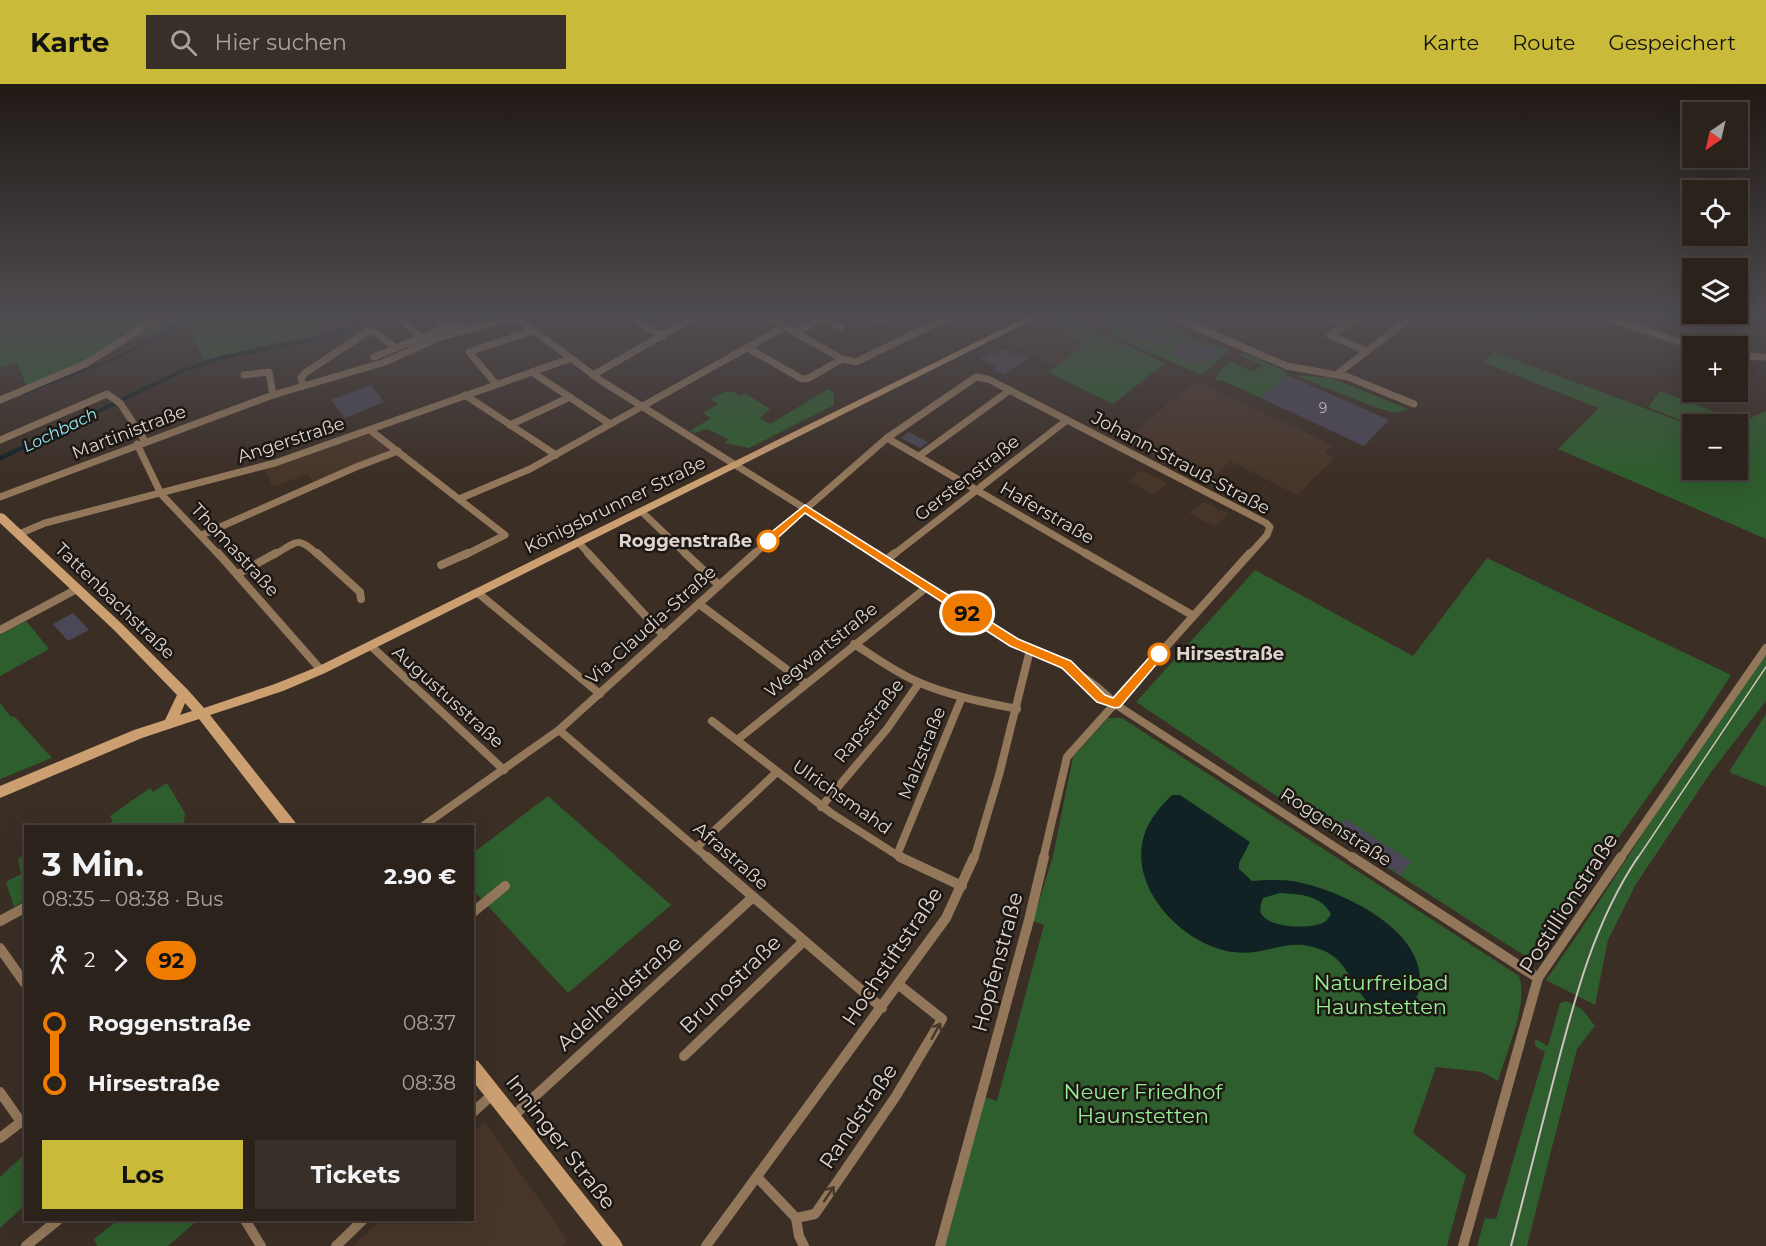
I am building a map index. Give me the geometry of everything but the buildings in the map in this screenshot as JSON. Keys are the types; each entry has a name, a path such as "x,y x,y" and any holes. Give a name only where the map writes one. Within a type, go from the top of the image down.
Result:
{"main road":[{"name":"Königsbrunner Straße","path":"0,792 138,734 279,688 372,647 929,369"},
{"name":"Tattenbachstraße","path":"0,517 184,693 202,713"},
{"path":"170,723 184,693"},
{"path":"202,713 289,825"},
{"name":"Inninger Straße","path":"474,1070 614,1246"}],"street":[{"path":"0,400 74,369"},
{"path":"303,386 301,378 311,369"},
{"name":"Martinistraße","path":"0,497 273,395 360,369"},
{"path":"483,369 496,384"},
{"name":"Angerstraße","path":"19,534 45,523 272,464 540,369"},
{"name":"Roggenstraße","path":"584,369 927,587 1030,650 1054,658 1079,675 1101,698 1115,704 1538,978"},
{"path":"593,375 603,369"},
{"path":"459,499 556,455 709,369"},
{"path":"786,369 801,378 809,378 824,369"},
{"path":"1307,369 1337,374 1414,405"},
{"path":"1337,374 1343,369"},
{"path":"244,375 269,372 273,395"},
{"path":"532,372 610,424"},
{"name":"Johann-Strauß-Straße","path":"981,376 1261,519 1270,527 1267,535 1192,615"},
{"name":"Via-Claudia-Straße","path":"424,825 559,730 805,508 887,438 976,377 981,376"},
{"path":"919,456 1010,390"},
{"path":"0,440 107,394 118,400 146,441"},
{"path":"465,395 556,455"},
{"path":"510,425 570,397"},
{"name":"Gerstenstraße","path":"886,560 1067,420"},
{"path":"370,430 505,535 441,565"},
{"name":"Haferstraße","path":"887,438 1192,615"},
{"name":"Thomastraße","path":"137,444 161,494 238,574 321,670"},
{"path":"202,535 356,467 398,451"},
{"path":"642,512 719,585"},
{"path":"238,574 299,541 304,542 360,592 361,599"},
{"path":"579,543 664,636"},
{"name":"Wegwartstraße","path":"737,740 927,587"},
{"path":"0,630 76,589"},
{"path":"478,593 600,694"},
{"path":"699,604 805,683"},
{"path":"1115,704 1192,615"},
{"path":"854,644 919,683 962,697 1017,709"},
{"name":"Augustusstraße","path":"372,647 504,770"},
{"name":"Postillionstraße","path":"1464,1246 1538,978 1766,648"},
{"name":"Hochstiftstraße","path":"706,1246 946,918 977,850 1017,709 1030,650"},
{"name":"Rapsstraße","path":"821,807 887,729 919,683"},
{"name":"Malzstraße","path":"897,855 962,697"},
{"name":"Hopfenstraße","path":"940,1246 1029,920 1067,757 1078,741 1115,704"},
{"name":"Ulrichsmahd","path":"712,721 821,807 897,855 962,886"},
{"name":"Afrastraße","path":"559,730 882,1008"},
{"path":"696,848 777,772"},
{"path":"474,912 505,886"},
{"name":"Adelheidstraße","path":"511,1118 753,897"},
{"path":"0,921 24,908"},
{"name":"Brunostraße","path":"684,1056 804,940"},
{"path":"0,948 24,982"},
{"name":"Randstraße","path":"795,1218 815,1214 896,1096 938,1028 942,1019 899,985"},
{"path":"0,1092 23,1120 0,1138"},
{"path":"474,1111 493,1094"},
{"path":"757,1178 795,1218 804,1246"},
{"path":"26,1246 57,1221"},
{"path":"246,1221 261,1246"},
{"path":"336,1246 362,1221"}],"shaded area":[{"path":"1195,381 1333,445 1325,453 1335,458 1297,495 1230,461 1207,484 1124,441"},
{"path":"364,435 372,435 389,448 387,452 314,483 308,474 273,487 265,470"},
{"path":"1141,470 1167,483 1154,495 1128,481"},
{"path":"1204,502 1228,514 1215,527 1189,513"},
{"path":"1172,795 1180,795 1250,842 1239,863 1239,869 1252,881 1290,881 1320,888 1360,905 1396,932 1410,948 1418,966 1420,985 1417,997 1410,1007 1394,1016 1384,1016 1376,1011 1341,963 1334,956 1322,950 1310,946 1287,945 1256,952 1233,952 1214,947 1179,926 1152,894 1144,875 1141,856 1144,836 1149,824","holes":["1280,893 1315,899 1331,914 1326,921 1312,926 1275,923 1263,916 1260,910 1263,898"]},
{"path":"484,1122 568,1240 562,1246 353,1246 380,1221 474,1221 474,1132"}],"green space":[{"path":"20,369 73,369 28,389"},
{"path":"1052,369 1157,369 1113,404 1048,372"},
{"path":"1188,369 1208,369 1201,375"},
{"path":"1222,369 1248,369 1254,372 1257,369 1282,369 1287,375 1261,398 1221,380 1216,381"},
{"path":"1500,369 1541,369 1682,422 1682,480 1748,480 1748,419 1766,411 1766,539 1558,449 1599,408"},
{"path":"1294,375 1331,378 1408,409 1396,413 1377,408"},
{"path":"828,389 834,393 834,405 749,448 725,443 728,439 707,429 694,433 690,431 711,418 703,413 718,404 711,399 726,392 737,393 741,396 745,393 770,409 760,418 770,424"},
{"path":"1660,391 1682,399 1682,402 1689,402 1721,414 1682,414 1682,421 1648,407"},
{"path":"1487,558 1731,675 1700,723 1536,954 1532,952 1525,956 1299,811 1136,702 1255,570 1413,656"},
{"path":"26,621 49,649 0,676 0,635"},
{"path":"1766,655 1766,701 1711,772 1636,884 1608,940 1595,1005 1546,980 1660,807"},
{"path":"0,703 52,758 0,779"},
{"path":"1766,714 1766,787 1729,772"},
{"path":"1108,718 1122,718 1519,976 1521,1000 1519,1014 1498,1081 1482,1072 1436,1067 1413,1133 1466,1175 1447,1246 940,1246 982,1096 997,1101 1044,925 1033,921 1053,856 1073,757"},
{"path":"167,783 185,813 184,822 180,825 107,825 113,821 110,816 150,788 153,792"},
{"path":"548,796 671,905 568,993 474,891 474,852"},
{"path":"24,855 24,901 14,907 6,882 21,874 18,859"},
{"path":"1566,1001 1582,1009 1595,1026 1577,1049 1527,1246 1477,1246 1485,1218 1496,1219 1545,1052 1535,1046 1535,1039 1548,1046 1560,1003"},
{"path":"24,1155 24,1206 0,1228 0,1177"},
{"path":"117,1221 197,1221 168,1246 97,1246 94,1239"}],"waterway":[{"path":"23,394 87,369"},
{"name":"Lochbach","path":"0,459 186,369"}],"tram line":[{"path":"1637,859 1766,667"},
{"path":"1511,1246 1562,1049 1587,964 1609,909 1638,857"}],"bus line":[{"name":"92","path":"768,541 805,508 1014,642 1066,664 1101,698 1115,704 1159,654"}],"place":[{"name":"Roggenstraße","path":"768,541"},
{"name":"Hirsestraße","path":"1159,654"}],"park label":[{"name":"Naturfreibad Haunstetten","path":"1381,994"},
{"name":"Neuer Friedhof Haunstetten","path":"1143,1103"}]}
